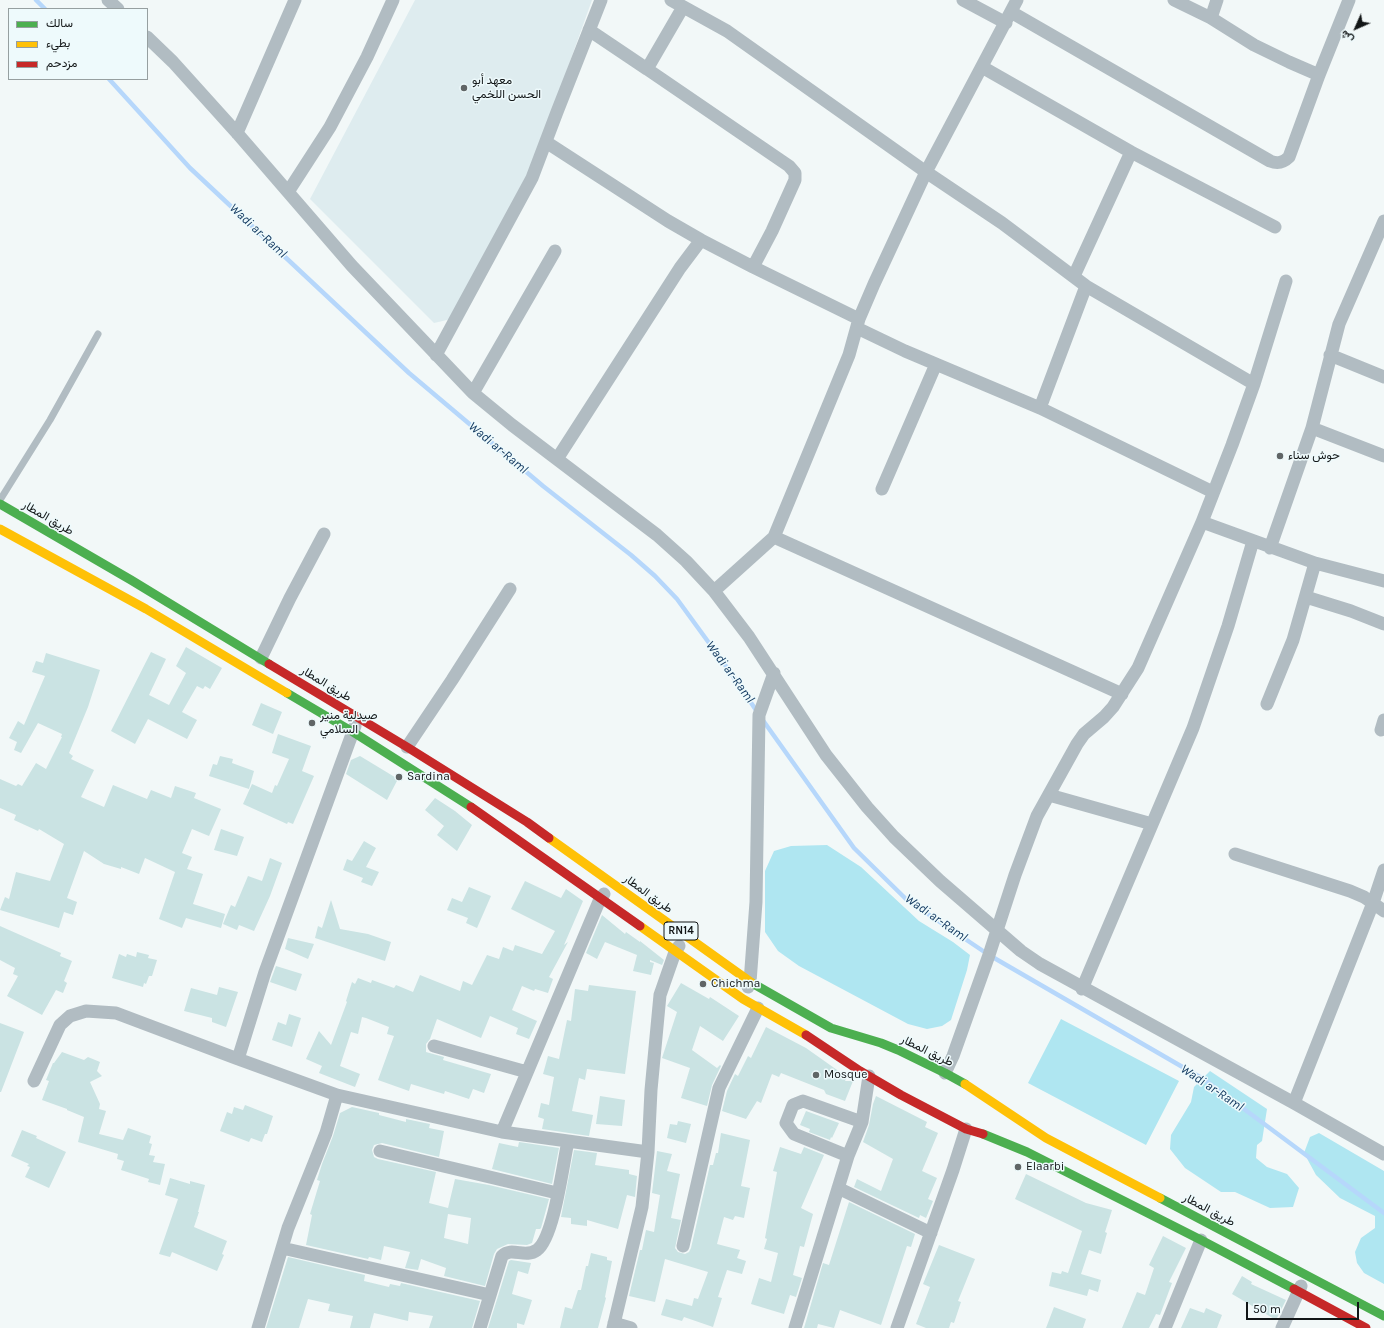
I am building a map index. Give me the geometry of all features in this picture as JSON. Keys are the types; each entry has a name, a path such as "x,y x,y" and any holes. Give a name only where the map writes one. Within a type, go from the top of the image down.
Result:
{"main road":[{"name":"طريق المطار","path":"0,504 261,658 527,822 750,982 831,1028 881,1043 945,1073 973,1089 998,1110 1046,1138 1384,1316"},
{"name":"RN14","path":"0,528 19,540 146,609 353,732 472,808 743,999 812,1038 920,1106 966,1129 986,1131 1201,1240 1366,1328"},
{"path":"5,542 19,540"},
{"path":"871,1053 881,1043"}],"street":[{"path":"108,0 117,8"},
{"path":"237,133 295,0"},
{"path":"288,192 330,127 393,0"},
{"path":"436,355 532,178 601,0"},
{"path":"671,0 727,31 926,172 1002,223 1086,286 1254,384"},
{"path":"963,0 1011,11 1277,164 1285,162 1289,157 1319,75 1349,0"},
{"path":"1174,0 1211,18 1254,45 1319,75"},
{"path":"1211,18 1217,0"},
{"path":"648,69 684,7"},
{"path":"714,592 774,537 850,355 858,324 926,172 1011,11"},
{"path":"589,30 789,166 794,173 795,180 772,231 753,267"},
{"path":"148,38 173,62 237,133 352,266 473,393 657,535 686,561 714,592 750,637 826,755 867,807 917,860 1021,951 1040,964 1384,1154"},
{"path":"982,67 1131,152 1275,227"},
{"path":"546,142 668,221 858,324 936,364 1040,408 1213,492"},
{"path":"1074,276 1131,152"},
{"path":"1270,548 1312,428 1339,324 1384,221"},
{"path":"557,459 680,268 701,240"},
{"path":"473,393 555,251"},
{"path":"945,1073 953,1056 998,931 1015,875 1038,816 1077,744 1084,734 1108,713 1138,668 1202,522 1232,446 1254,384 1286,281"},
{"path":"1040,408 1086,286"},
{"path":"1330,355 1384,377"},
{"path":"882,489 936,364"},
{"path":"1312,428 1384,456"},
{"path":"1202,522 1253,542 1315,563 1384,581"},
{"path":"261,658 290,598 324,534"},
{"path":"774,537 1122,694"},
{"path":"1082,988 1193,728 1228,626 1253,542"},
{"path":"1267,704 1286,659 1306,597 1315,563"},
{"path":"407,747 510,589"},
{"path":"1306,597 1351,611 1384,624"},
{"path":"743,999 750,982 756,902 759,715 774,673"},
{"path":"238,1059 265,972 358,717"},
{"path":"1049,795 1152,824"},
{"path":"1235,854 1350,891 1373,903 1384,911"},
{"path":"1294,1103 1373,903 1384,870"},
{"path":"502,1132 600,899 612,882"},
{"path":"631,1328 613,1326 642,1207 648,1152 651,1090 660,994 675,952 687,936"},
{"path":"683,1246 719,1088 758,1008"},
{"path":"34,1081 60,1025 70,1016 86,1011 116,1013 337,1095 502,1132 648,1152"},
{"path":"434,1046 527,1072"},
{"path":"795,1328 803,1297 848,1156 862,1122 864,1071"},
{"path":"258,1328 288,1228 326,1133 337,1095"},
{"path":"848,1156 794,1134 786,1123 793,1105 803,1100 862,1122"},
{"path":"897,1328 966,1129"},
{"path":"480,1328 502,1256 505,1253 511,1252 527,1255 535,1252 542,1246 549,1230 568,1141"},
{"path":"380,1151 558,1193"},
{"path":"838,1188 931,1233"},
{"path":"1165,1328 1201,1240"},
{"path":"282,1248 490,1295"},
{"path":"1282,1328 1307,1275"}],"lane":[{"path":"0,500 50,420 98,334"}],"shaded area":[{"name":"معهد أبو الحسن اللخمي","path":"415,0 592,0 529,176 451,319 434,323 310,199"},
{"path":"827,845 861,867 919,921 953,942 970,955 967,970 951,1020 942,1026 927,1029 908,1024 799,966 778,951 765,932 765,871 774,851 791,846"},
{"path":"1061,1019 1179,1081 1146,1145 1028,1083"},
{"path":"1210,1071 1267,1109 1262,1141 1257,1145 1256,1158 1267,1167 1287,1174 1299,1188 1293,1207 1270,1208 1235,1192 1221,1192 1185,1168 1170,1149 1171,1135 1191,1102 1194,1087"},
{"path":"1319,1133 1384,1171 1384,1284 1364,1273 1357,1263 1355,1252 1361,1238 1375,1228 1375,1216 1340,1198 1316,1175 1304,1153 1310,1137"}],"building":[{"path":"186,647 222,668 210,689 205,686 203,689 197,686 182,712 197,720 187,739 148,719 135,744 111,731 151,652 166,659 149,695 169,705 186,673 176,666"},
{"path":"46,653 100,670 88,707 69,753 73,756 71,759 94,770 81,797 104,807 113,785 147,799 151,790 171,798 175,786 196,793 194,798 221,809 209,836 192,829 182,853 192,857 187,869 203,874 193,904 225,914 221,928 186,918 182,928 159,919 175,872 145,858 139,874 121,867 121,869 104,864 84,851 67,898 77,902 73,915 64,912 59,928 0,910 5,897 9,899 16,872 50,881 64,844 39,829 38,831 14,820 16,815 0,808 0,779 16,786 18,784 22,786 36,763 46,769 62,737 62,734 38,723 21,753 14,750 17,742 9,738 18,721 24,725 45,676 32,672 36,661 43,663"},
{"path":"261,703 282,712 273,734 252,725"},
{"path":"278,734 311,746 302,771 314,776 293,824 288,822 287,824 243,804 252,784 272,793 275,785 277,786 289,759 272,753"},
{"path":"220,756 233,759 232,763 254,771 249,789 209,776 213,764 217,765"},
{"path":"360,756 398,779 387,800 346,774 351,760"},
{"path":"435,798 455,811 472,825 457,851 437,835 444,826 425,810"},
{"path":"221,829 244,837 237,856 214,850"},
{"path":"364,841 376,848 366,867 379,872 372,886 361,882 363,878 343,870 347,859 352,861"},
{"path":"270,858 282,863 270,896 254,931 239,925 237,930 223,924 231,905 235,907 248,876 262,881"},
{"path":"525,881 561,898 566,889 583,901 564,945 568,942 549,977 553,979 548,993 535,989 534,991 522,986 512,1010 537,1021 529,1039 516,1034 518,1028 490,1016 481,1038 437,1019 430,1039 426,1044 426,1052 444,1057 443,1060 491,1074 484,1093 473,1089 469,1099 445,1091 444,1094 411,1084 409,1091 378,1080 394,1036 387,1034 389,1027 362,1017 358,1034 351,1032 340,1066 360,1074 355,1087 319,1073 322,1066 306,1059 319,1031 331,1045 347,1002 346,1001 352,982 355,984 358,978 371,983 372,980 394,988 396,985 413,992 420,975 460,991 463,981 472,985 487,955 499,959 503,947 513,951 515,945 542,954 555,931 511,909"},
{"path":"469,887 491,896 477,928 466,923 468,918 447,910 452,898 462,902"},
{"path":"331,900 340,929 368,934 391,942 385,961 315,938 318,926 322,928"},
{"path":"602,915 625,934 626,932 640,941 664,960 662,965 650,960 650,962 654,963 651,975 633,971 637,955 605,942 597,959 586,953"},
{"path":"0,926 61,953 60,956 72,961 64,981 67,983 63,993 56,990 42,1015 7,996 18,976 13,974 15,968 0,960"},
{"path":"288,938 314,944 308,959 285,949"},
{"path":"137,952 149,955 148,958 157,960 152,976 149,976 146,984 144,983 143,987 112,978 119,954 126,957 127,954 136,957"},
{"path":"276,966 302,974 296,991 270,982"},
{"path":"681,983 709,999 710,997 739,1016 723,1041 700,1026 692,1050 717,1068 720,1065 721,1066 712,1085 707,1106 681,1098 690,1068 662,1058 677,1012 667,1006"},
{"path":"589,985 636,991 625,1074 587,1069 585,1080 579,1078 572,1111 593,1115 589,1136 542,1129 544,1119 538,1117 541,1103 549,1105 554,1077 543,1074 548,1056 559,1059 567,1020 571,1021 575,989 588,991"},
{"path":"219,987 238,992 226,1027 212,1022 212,1018 184,1011 191,988 217,995"},
{"path":"289,1014 301,1018 292,1047 272,1040 278,1022 286,1025"},
{"path":"0,1023 24,1032 1,1092 0,1092"},
{"path":"766,1027 806,1048 847,1077 845,1081 853,1081 845,1101 826,1094 824,1090 781,1073 779,1077 772,1074 761,1103 757,1101 746,1119 722,1111 727,1091 735,1074 738,1076 748,1056 751,1058"},
{"path":"62,1052 84,1060 88,1057 100,1062 97,1071 102,1076 90,1082 100,1104 99,1109 106,1111 99,1134 123,1140 128,1128 151,1136 149,1143 152,1144 149,1155 155,1156 153,1162 165,1164 160,1185 148,1182 149,1179 121,1170 124,1161 117,1159 118,1154 78,1142 84,1117 42,1100 49,1081 46,1080 53,1063"},
{"path":"600,1096 625,1100 622,1126 596,1124"},
{"path":"876,1096 927,1122 925,1127 938,1133 922,1171 937,1178 928,1199 933,1201 926,1218 920,1215 919,1218 854,1187 857,1179 881,1191 893,1159 863,1142"},
{"path":"245,1105 273,1116 267,1134 265,1134 262,1142 251,1138 249,1142 220,1131 227,1112 232,1114 234,1107 243,1110"},
{"path":"352,1107 379,1113 379,1115 406,1122 406,1119 430,1124 429,1128 444,1131 439,1157 382,1143 374,1145 372,1150 374,1157 378,1159 436,1172 429,1203 448,1208 455,1179 489,1185 549,1199 541,1228 536,1229 532,1243 527,1245 508,1244 497,1249 494,1254 485,1286 444,1276 446,1268 421,1259 418,1270 405,1268 410,1252 384,1246 381,1260 369,1257 368,1259 306,1245 312,1215 310,1214 320,1181 317,1180 340,1113","holes":["448,1214 471,1218 468,1244 444,1238"]},
{"path":"806,1111 839,1123 830,1140 809,1132 810,1129 800,1125"},
{"path":"678,1121 691,1124 686,1143 667,1138 670,1124 677,1125"},
{"path":"22,1130 37,1136 36,1138 66,1152 49,1188 25,1177 30,1167 27,1166 29,1164 11,1156"},
{"path":"721,1133 750,1140 741,1186 750,1188 744,1218 735,1216 733,1220 724,1217 717,1244 740,1250 737,1258 746,1261 742,1274 727,1270 718,1297 722,1298 713,1327 684,1317 682,1321 661,1315 666,1299 692,1306 694,1298 698,1299 708,1272 665,1259 655,1302 629,1296 646,1230 654,1232 660,1195 652,1193 657,1151 672,1154 667,1171 680,1174 671,1218 681,1220 675,1248 678,1252 685,1254 689,1252 691,1248 710,1165 713,1165 716,1153 718,1153"},
{"path":"519,1142 559,1148 552,1184 492,1169 499,1143 518,1147"},
{"path":"780,1147 801,1154 804,1147 824,1155 801,1208 813,1214 804,1247 800,1246 793,1275 802,1278 796,1297 790,1295 784,1314 751,1304 759,1278 771,1282 778,1253 764,1249 767,1239 765,1238 777,1172 773,1171"},
{"path":"574,1150 597,1153 595,1165 629,1170 629,1174 637,1176 635,1197 627,1195 618,1229 587,1220 587,1226 571,1224 571,1218 561,1217"},
{"path":"1026,1174 1086,1203 1112,1210 1105,1232 1107,1233 1101,1254 1089,1250 1081,1274 1101,1280 1098,1292 1089,1289 1087,1296 1049,1286 1052,1272 1061,1274 1062,1271 1068,1273 1082,1231 1015,1199"},
{"path":"170,1178 190,1184 190,1181 205,1185 194,1227 227,1241 222,1254 224,1255 217,1271 172,1252 170,1257 159,1254 178,1199 165,1195"},
{"path":"849,1202 915,1234 911,1247 907,1246 881,1325 840,1310 834,1328 818,1324 817,1328 804,1328 823,1263 829,1265"},
{"path":"1163,1236 1186,1248 1169,1282 1172,1283 1160,1315 1156,1314 1149,1328 1122,1328 1137,1292 1145,1295 1154,1268 1149,1265"},
{"path":"939,1245 975,1259 958,1301 961,1302 954,1323 951,1322 949,1328 926,1328 916,1324 930,1287 923,1284"},
{"path":"591,1253 607,1257 607,1260 612,1261 606,1298 598,1328 560,1328 565,1307 572,1309 578,1290 581,1290 586,1266 588,1266"},
{"path":"288,1257 365,1275 364,1281 389,1287 390,1284 400,1286 401,1283 480,1301 472,1328 429,1328 433,1316 409,1312 408,1321 374,1313 370,1328 350,1328 353,1316 328,1311 330,1304 308,1299 299,1328 266,1328"},
{"path":"509,1261 531,1263 528,1274 518,1271 512,1294 532,1300 524,1325 517,1323 517,1328 488,1328"},
{"path":"1242,1276 1252,1282 1251,1284 1286,1300 1276,1320 1232,1294"},
{"path":"1054,1307 1086,1319 1083,1328 1046,1328"},
{"path":"1190,1308 1204,1313 1206,1308 1222,1315 1217,1328 1181,1328"}],"waterway":[{"name":"Wadi ar-Raml","path":"36,0 44,8"},
{"name":"Wadi ar-Raml","path":"110,80 190,168 409,373 543,486 631,555 655,576 677,599 758,713"},
{"name":"Wadi ar-Raml","path":"762,719 854,848 907,900 989,955 1205,1080 1384,1213"}],"traffic: fast":[{"path":"0,504 131,580 269,664"},
{"path":"287,693 353,732 471,807"},
{"path":"752,983 831,1028 881,1043 898,1050 965,1084"},
{"path":"983,1134 1027,1152 1294,1289"},
{"path":"1160,1198 1384,1316"}],"traffic: slow":[{"path":"0,529 146,609 287,693"},
{"path":"549,838 752,983"},
{"path":"640,926 743,999 806,1035"},
{"path":"965,1084 1046,1138 1160,1198"}],"traffic: jam":[{"path":"269,664 407,747 527,822 549,838"},
{"path":"471,807 640,926"},
{"path":"806,1035 860,1071 901,1095 966,1129 983,1134"},
{"path":"1294,1289 1366,1328"}],"place":[{"name":"معهد أبو الحسن اللخمي","path":"464,88"},
{"name":"حوش سناء","path":"1280,456"},
{"name":"صيدلية منير السلامي","path":"312,723"},
{"name":"Sardina","path":"399,777"},
{"name":"Chichma","path":"703,984"},
{"name":"Mosque","path":"816,1075"},
{"name":"Elaarbi","path":"1018,1167"}]}
